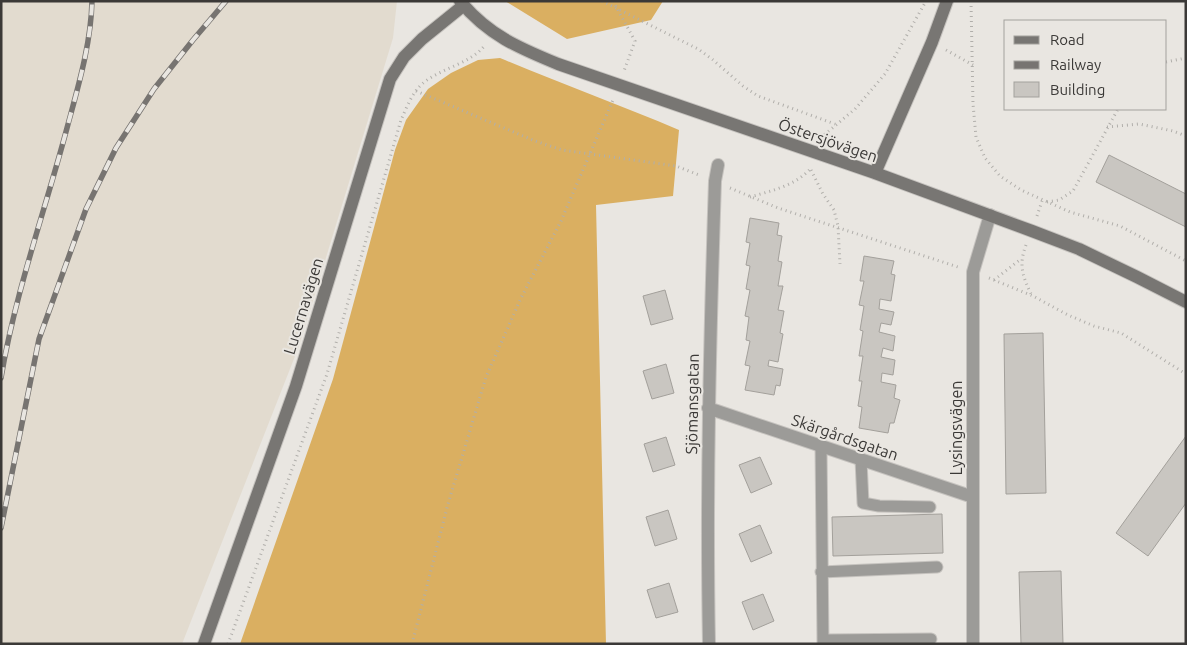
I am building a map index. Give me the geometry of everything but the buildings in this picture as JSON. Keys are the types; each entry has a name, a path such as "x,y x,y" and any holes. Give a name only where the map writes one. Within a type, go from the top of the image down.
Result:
{"street":[{"path":"875,173 932,42 947,1"},
{"name":"Östersjövägen","path":"462,3 478,21 494,34 524,50 558,64 875,173 990,215 1079,249 1186,302"},
{"name":"Lucernavägen","path":"204,644 296,386 390,79 404,57 462,3"},
{"name":"Sjömansgatan","path":"709,644 707,535 708,408 715,181 718,165"},
{"name":"Lysingsvägen","path":"973,644 973,272 990,215"},
{"name":"Skärgårdsgatan","path":"708,408 973,497"}],"lane":[{"path":"821,446 823,642 931,639"},
{"path":"861,460 863,503 879,506 930,507"},
{"path":"821,572 937,567"}],"path":[{"path":"602,1 698,49 712,58 743,86 758,96 835,124"},
{"path":"749,197 785,186 800,178 811,169 824,135 855,109 885,74 926,1"},
{"path":"971,1 973,104 976,137 985,158 1000,176 1021,190 1070,212 1120,226 1186,261"},
{"path":"228,644 327,374 401,120 416,91 428,79 479,53 494,34"},
{"path":"1167,62 1186,58"},
{"path":"416,91 535,141 562,150 676,166 715,181"},
{"path":"1046,202 1059,200 1072,192 1117,110"},
{"path":"1107,127 1139,124 1173,131 1186,136"},
{"path":"412,644 448,504 486,377 521,298 561,222 590,154"},
{"path":"811,169 822,194 834,210 838,226 840,264"},
{"path":"994,280 1021,258 1024,276 1033,296"}],"shaded area":[{"path":"1,1 397,1 393,38 299,346 182,644 1,644"},
{"path":"505,1 663,1 651,20 567,39"},
{"path":"500,58 679,130 673,196 596,205 606,644 240,644 333,379 395,150 406,120 428,89 451,73 478,60"}],"railway":[{"path":"1,378 22,283 87,49 92,1"},
{"path":"1,528 39,339 86,209 116,148 154,89 226,1"}]}
